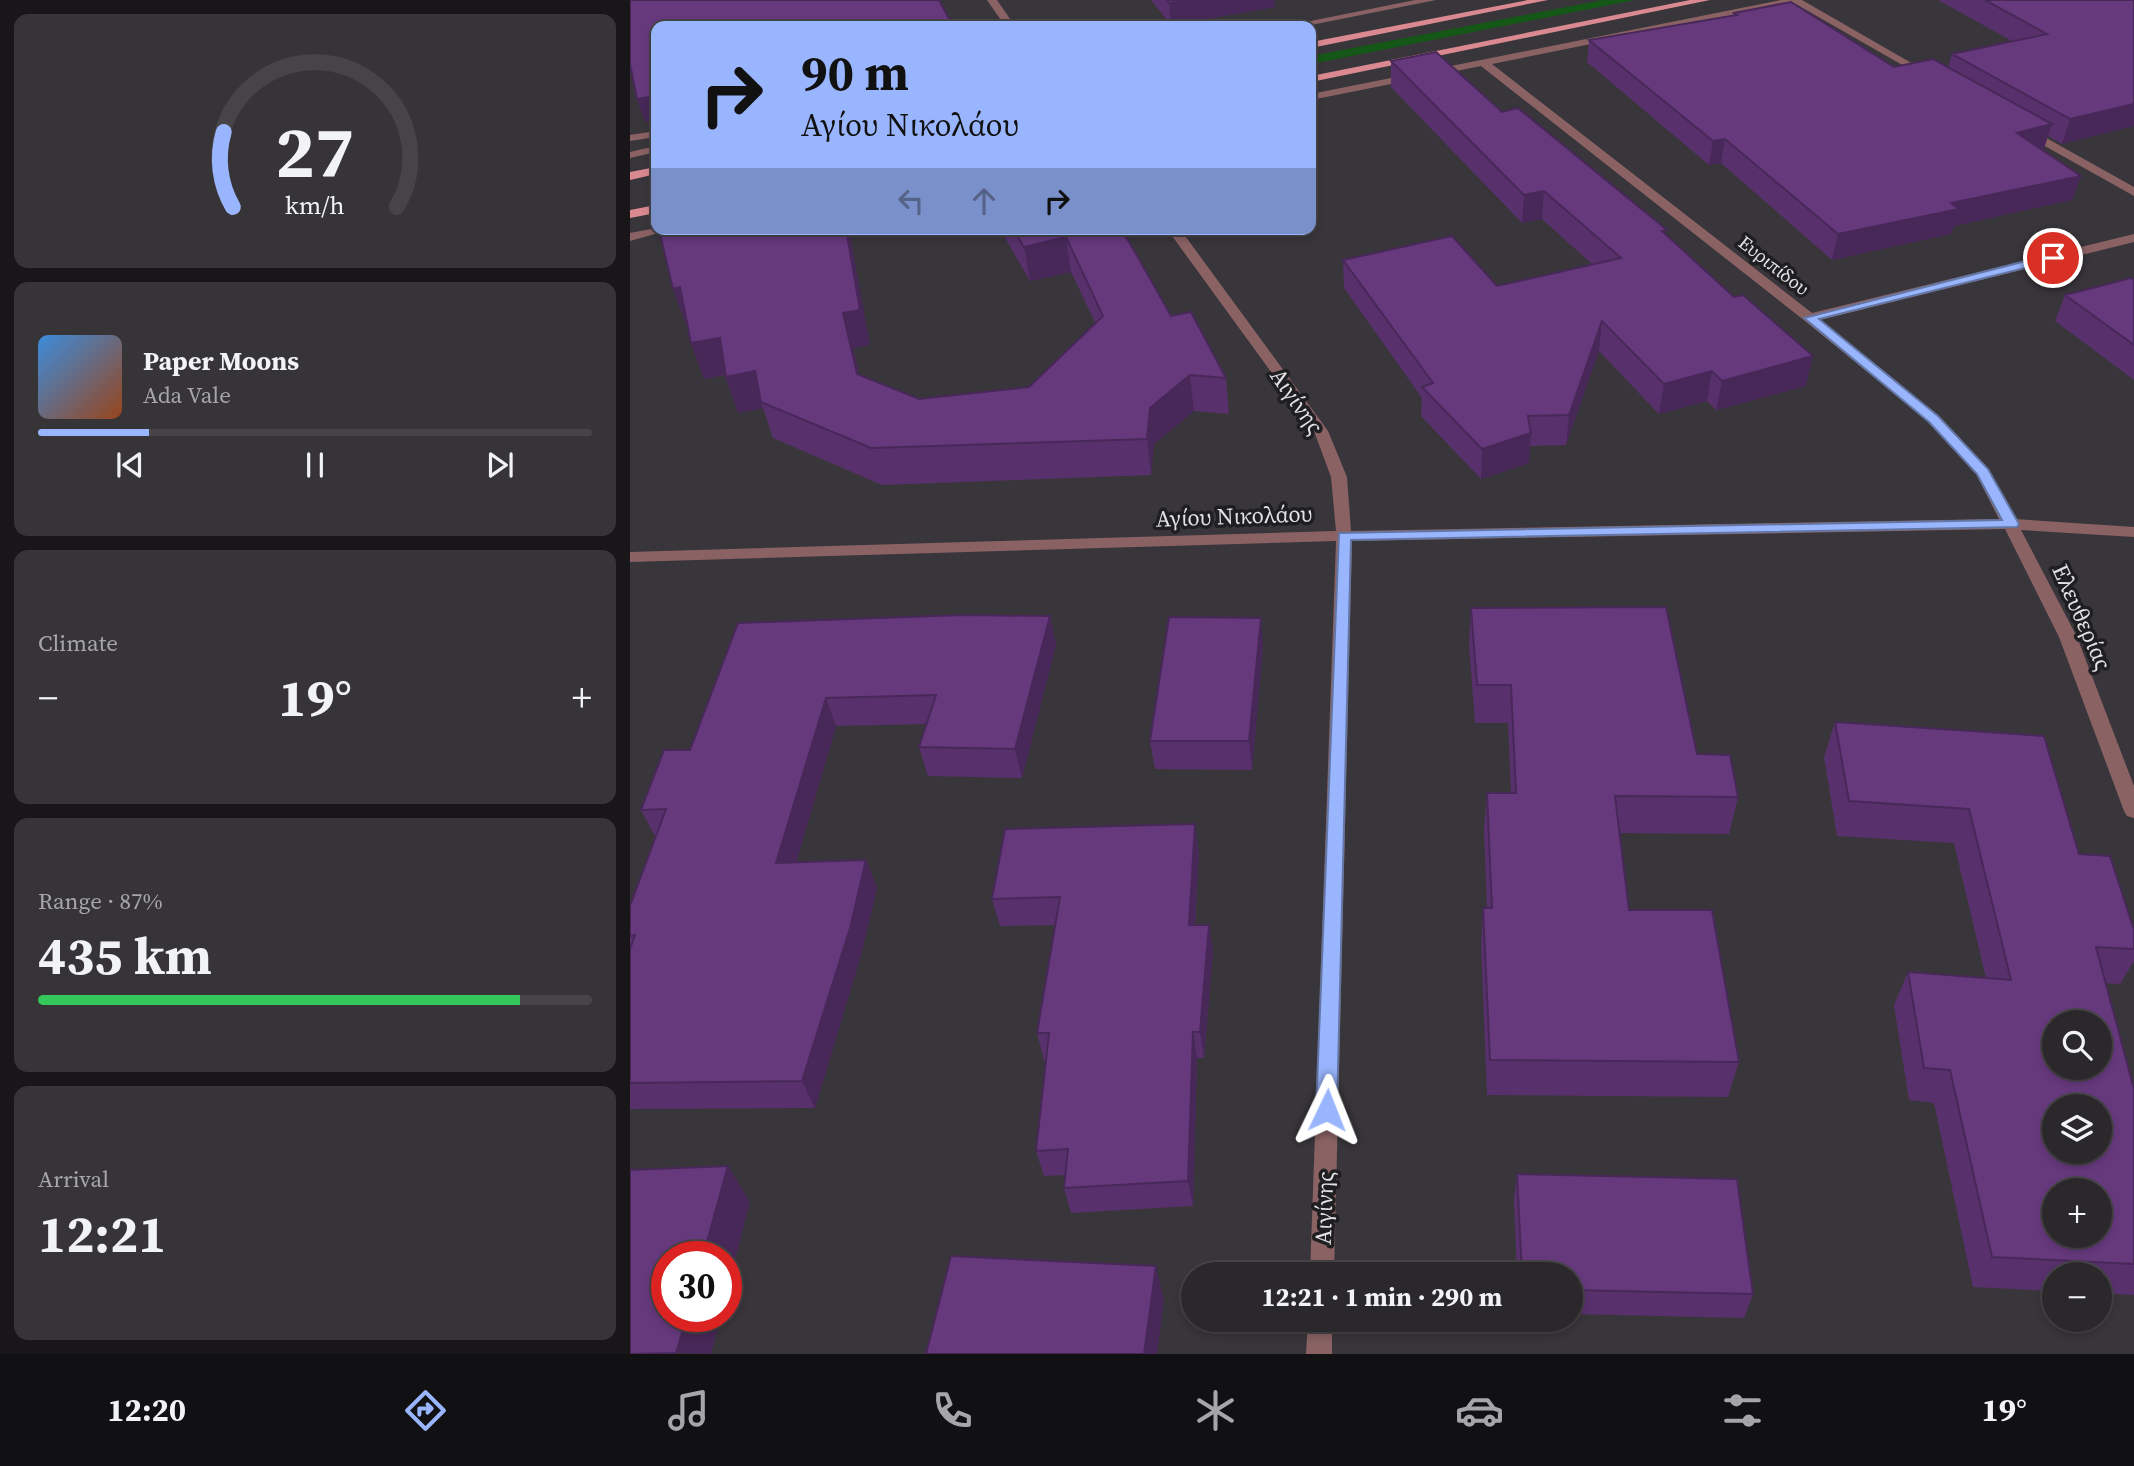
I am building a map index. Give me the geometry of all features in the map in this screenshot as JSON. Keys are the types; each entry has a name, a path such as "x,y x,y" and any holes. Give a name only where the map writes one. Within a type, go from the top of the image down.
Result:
{"main road":[{"path":"1316,44 1544,0"},
{"path":"1316,78 1705,0"},
{"path":"630,176 651,172"},
{"path":"630,214 651,210"}],"street":[{"path":"992,0 1007,21"},
{"path":"1316,21 1425,0"},
{"path":"1316,96 1796,0 1940,82"},
{"name":"Ευριπίδου","path":"1484,63 1810,318 1934,419 1983,472 2012,524"},
{"path":"2013,123 2134,192"},
{"path":"630,138 651,135"},
{"path":"630,155 651,150"},
{"path":"630,237 651,232"},
{"name":"Αιγίνης","path":"1177,235 1321,431 1339,477 1344,536 1322,1262"},
{"path":"1810,318 2134,238"},
{"name":"Αγίου Νικολάου","path":"630,557 1344,536 2012,524 2134,532"},
{"name":"Ελευθερίας","path":"2012,524 2068,637 2134,811"},
{"path":"1319,1354 1320,1332"}],"green space":[{"path":"1603,0 1635,0 1316,63 1316,55"}],"building":[{"path":"630,0 939,0 950,21 651,21 651,97 637,99 630,64"},
{"path":"1985,0 2134,0 2134,104 2070,119 1952,54 2047,34"},
{"path":"1791,2 1894,67 1933,59 2052,124 2017,133 2081,176 1951,203 1959,209 1838,234 1725,139 1713,141 1589,40 1737,15 1734,13"},
{"path":"1436,52 1502,112 1518,108 1667,230 1662,231 1734,297 1743,295 1813,356 1722,381 1712,371 1664,384 1602,321 1569,415 1528,416 1531,433 1482,449 1422,387 1433,383 1343,260 1452,236 1497,286 1621,258 1544,191 1524,195 1391,61"},
{"path":"660,235 847,235 860,310 843,313 857,374 919,399 1029,387 1103,316 1066,237 1024,247 1017,235 1125,235 1171,316 1191,312 1226,378 1190,375 1150,408 1147,439 871,448 761,402 755,371 726,377 720,338 691,343 680,287 673,289"},
{"path":"2131,278 2134,280 2134,345 2065,295"},
{"path":"1666,607 1697,754 1730,755 1738,797 1615,796 1629,910 1712,910 1739,1062 1490,1060 1483,908 1492,908 1487,793 1516,793 1511,685 1477,685 1471,608"},
{"path":"962,615 1050,616 1015,749 919,747 936,695 826,698 776,863 866,860 850,928 802,1081 630,1083 630,949 635,935 630,936 630,906 666,809 641,810 664,750 690,750 738,623"},
{"path":"1169,617 1261,618 1249,741 1150,741"},
{"path":"1835,722 2044,736 2079,854 2110,856 2134,930 2134,949 2096,947 2134,1089 2134,1264 1992,1257 1950,1070 1924,1068 1908,972 2011,980 1969,809 1849,801"},
{"path":"1195,824 1189,925 1209,925 1200,1032 1193,1032 1188,1181 1064,1188 1068,1149 1036,1151 1049,1033 1037,1033 1060,897 992,899 1005,829"},
{"path":"728,1166 707,1241 651,1241 651,1332 682,1332 676,1353 630,1354 630,1170"},
{"path":"1517,1174 1737,1179 1753,1294 1583,1290 1583,1262 1521,1262"},
{"path":"951,1256 1156,1266 1144,1354 926,1354"}],"route":[{"path":"1327,1110 1344,536 2012,524 1983,472 1934,419 1810,318 2053,258"}]}
